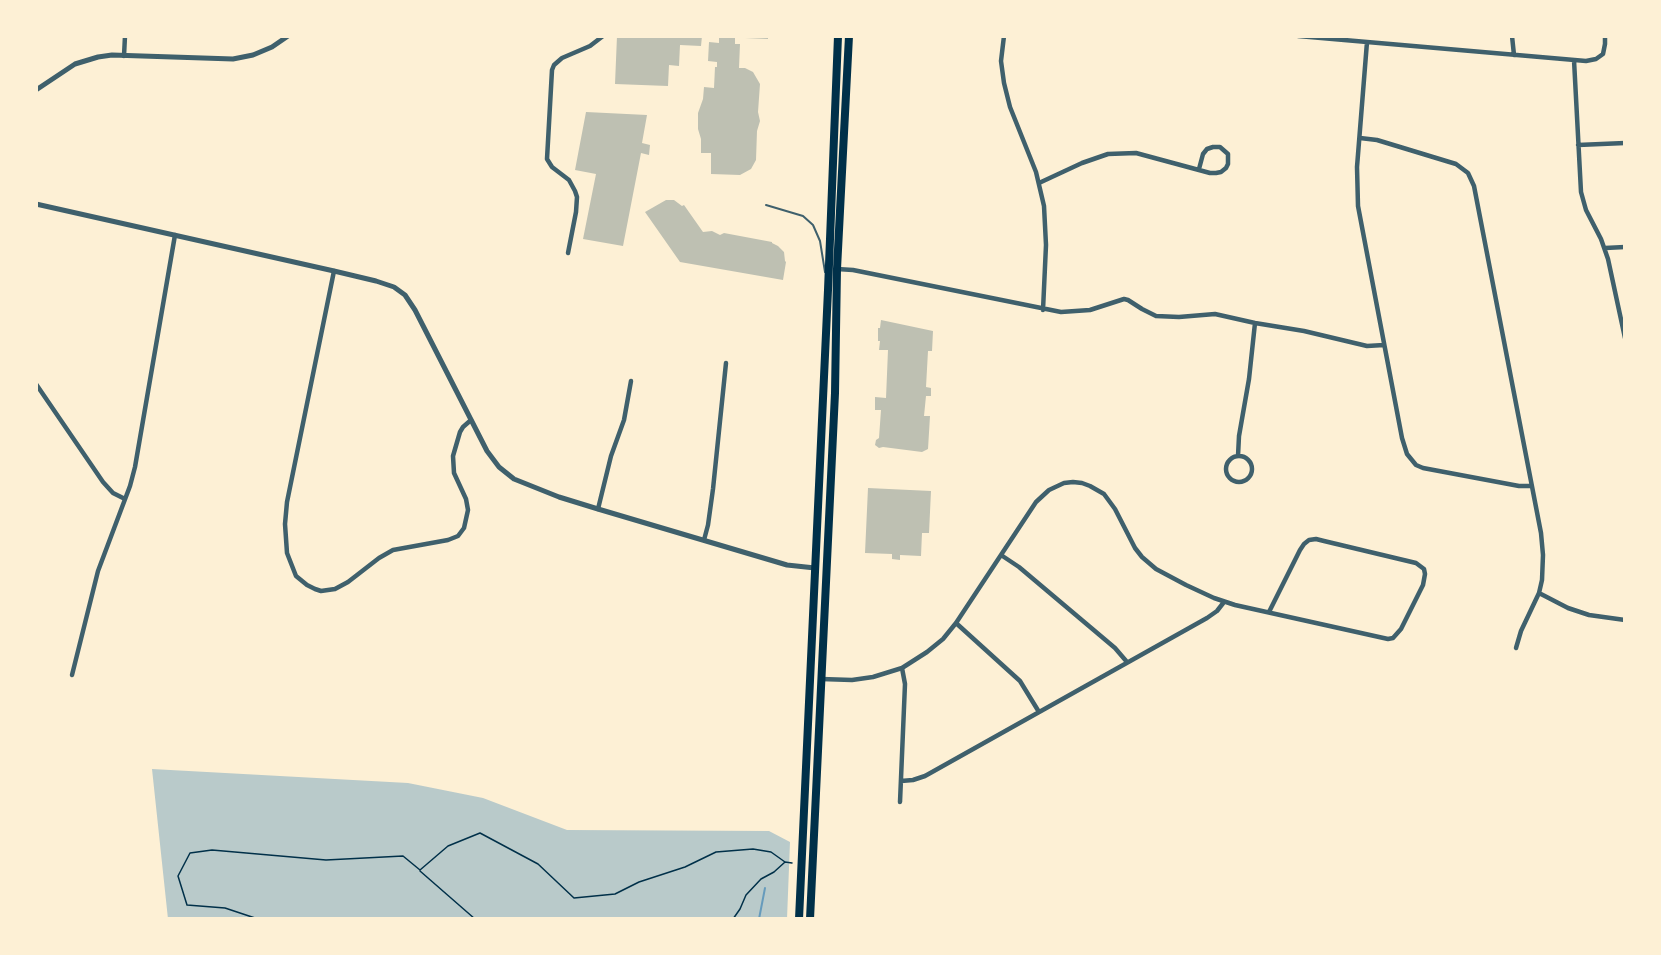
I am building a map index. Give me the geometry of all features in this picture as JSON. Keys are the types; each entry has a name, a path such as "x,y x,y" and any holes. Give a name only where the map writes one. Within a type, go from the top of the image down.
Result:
{"highway":[{"path":"799,919 838,36"},
{"path":"810,919 837,357 837,269 849,36"}],"street":[{"path":"124,56 125,36"},
{"path":"36,90 60,73 98,57 233,59 254,54 288,36"},
{"path":"568,253 577,197 569,180 552,167 547,159 552,70 562,58 590,46 603,36"},
{"path":"1004,36 1001,61 1004,83 1010,107 1039,183 1044,206 1046,231 1043,309"},
{"path":"1298,36 1592,61 1600,57 1605,49 1605,36"},
{"path":"1512,36 1514,55"},
{"path":"1367,42 1357,174 1358,206 1404,446 1416,465 1430,470 1519,486 1531,486"},
{"path":"1574,60 1580,183 1583,201 1605,248 1625,338"},
{"path":"1360,138 1377,140 1456,164 1463,168 1471,179 1476,194 1541,533 1543,555 1543,573 1539,593 1521,631 1516,648"},
{"path":"1578,145 1625,143"},
{"path":"1039,183 1090,160 1117,153 1145,154 1198,169 1210,172 1221,172 1228,164 1228,154 1220,147 1207,149 1198,169"},
{"path":"36,204 334,271 394,287 405,295 423,324 487,451 506,473 530,486 598,509 788,566 815,568"},
{"path":"72,675 98,571 135,467 175,235"},
{"path":"1605,248 1625,247"},
{"path":"837,269 853,270 1061,312 1082,312 1124,299 1156,316 1215,314 1367,346 1384,345"},
{"path":"334,271 287,502 285,524 287,553 296,576 315,589 321,591 334,589 341,587 393,550 448,540 458,536 464,528 468,510 466,499 454,473 453,456 460,432 471,420"},
{"path":"1238,456 1255,323"},
{"path":"704,540 713,489 726,363"},
{"path":"598,509 614,446 624,420 631,381"},
{"path":"36,384 103,482 113,493 125,499"},
{"path":"1238,456 1246,458 1252,467 1250,476 1242,482 1232,480 1226,471 1230,460 1238,456"},
{"path":"822,679 866,678 902,668 927,652 943,639 956,623 1042,495 1056,486 1073,482 1098,489 1110,500 1135,548 1149,563 1174,580 1224,602 1388,639 1393,638 1401,629 1423,585 1424,569 1416,563 1316,539 1310,540 1300,550 1269,612"},
{"path":"1001,555 1019,567 1115,648 1127,663"},
{"path":"1539,593 1579,612 1625,620"},
{"path":"901,781 925,776 1213,614 1224,602"},
{"path":"956,623 1020,681 1039,712"},
{"path":"900,802 905,684 902,668"}],"lane":[{"path":"766,205 803,216 813,225 820,241 828,290"}],"path":[{"path":"420,870 448,846 480,833 538,864 574,898 615,894 639,882 685,867 716,852 753,849 771,852 785,862 792,863"},
{"path":"258,919 225,908 187,904 178,876 190,853 213,850 326,860 403,856 475,919"},
{"path":"733,919 746,895 761,879 774,872 785,862"}],"shaded area":[{"path":"152,769 408,783 483,798 567,830 769,831 790,842 787,919 168,919"}],"building":[{"path":"617,36 702,36 701,46 680,45 679,66 669,65 668,86 615,84"},
{"path":"719,36 735,36 735,44 740,44 739,68 753,72 760,84 758,112 760,121 757,131 756,160 751,169 740,175 711,174 711,153 701,153 698,113 704,87 714,88 717,62 708,61 709,42 719,43"},
{"path":"745,36 768,36 768,39 745,38"},
{"path":"586,112 647,115 642,143 650,145 649,155 641,153 623,246 583,239 596,174 575,170"},
{"path":"666,200 674,200 684,205 703,232 712,231 720,235 724,233 772,242 778,246 784,252 786,262 783,280 680,262 645,212"},
{"path":"881,320 933,331 932,351 928,351 926,387 931,388 931,396 926,396 924,416 930,416 928,449 922,452 879,448 875,445 879,438 881,410 875,410 875,397 886,398 888,350 879,350 878,328 880,328"},
{"path":"868,488 931,491 929,533 922,533 921,556 900,555 900,560 892,559 892,554 865,553"}],"waterway":[{"path":"759,919 765,888"}]}
